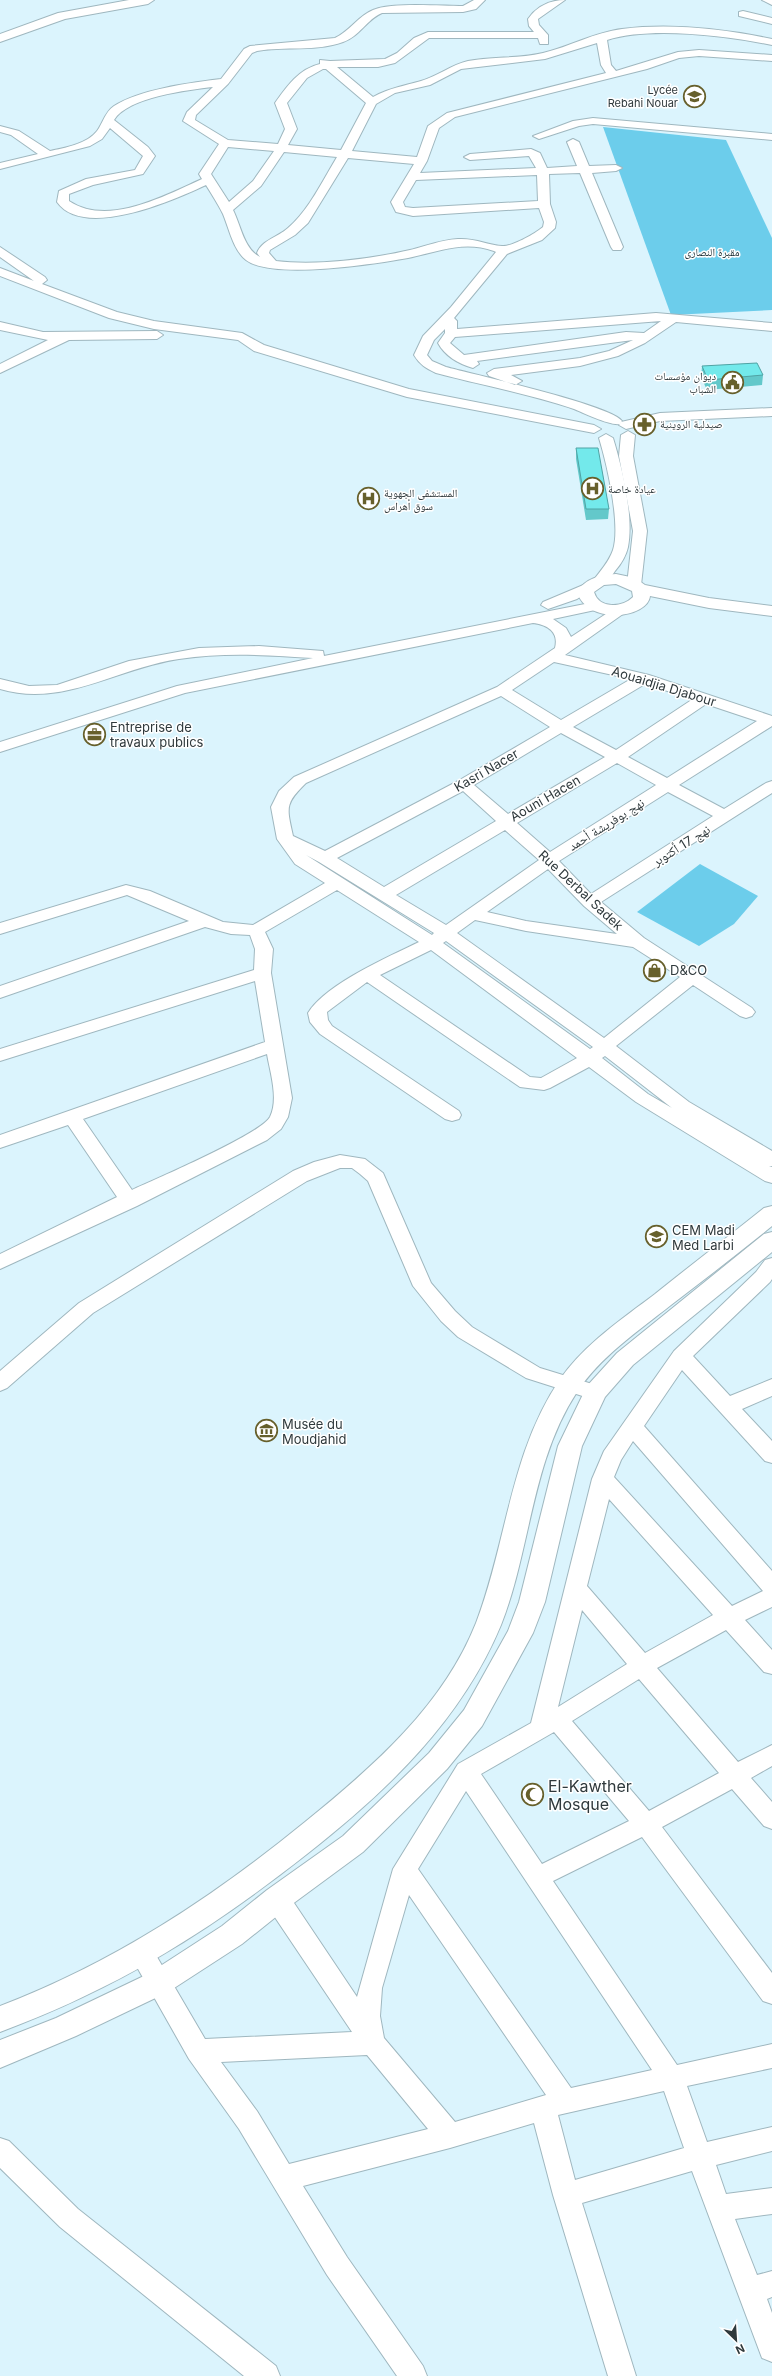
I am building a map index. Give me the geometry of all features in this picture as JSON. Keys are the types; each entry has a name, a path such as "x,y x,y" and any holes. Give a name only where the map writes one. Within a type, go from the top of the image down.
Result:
{"main road":[{"path":"0,38 62,16 148,0"},
{"path":"638,592 623,609 596,606 586,597 594,584 616,580 638,592 772,620"},
{"path":"638,592 772,611"},
{"path":"0,2018 95,1979 214,1910 334,1816 405,1752 452,1694 475,1655 489,1621 541,1435 569,1384 614,1337 772,1214"},
{"path":"0,2054 66,2027 158,1983 232,1935 276,1899 353,1844 438,1761 473,1718 503,1667 532,1602 570,1446 595,1392 625,1358 772,1240"}],"street":[{"path":"421,161 225,143 192,125 189,118 191,114 224,82 248,51 264,46 340,40 352,33 370,13 381,10 463,9 472,7 480,0"},
{"path":"545,56 546,48 543,35 534,26 533,20 538,13 560,0"},
{"path":"767,0 772,2"},
{"path":"743,14 772,21"},
{"path":"272,264 263,253 265,248 291,232 304,220 344,155 372,102 391,91 436,79 457,67 470,64 505,62 545,56 621,32 668,31 734,34 772,42"},
{"path":"227,209 246,197 256,186 280,149 291,127 283,112 281,103 295,81 304,74 329,66 369,65 391,61 399,58 419,37 428,35 543,35"},
{"path":"602,39 606,66 613,74"},
{"path":"300,43 372,102"},
{"path":"544,204 406,211 400,208 397,202 421,161 434,126 451,116 689,53 772,58"},
{"path":"0,166 78,146 94,140 102,134 115,111 126,104 186,88 224,82"},
{"path":"108,121 144,148 149,156 139,172 90,182 70,188 63,192 63,202 74,211 91,215 126,210 172,196 208,180"},
{"path":"539,136 577,123 593,121 772,136"},
{"path":"0,129 15,133 46,154"},
{"path":"574,142 587,170 617,246"},
{"path":"225,143 205,174 227,209 250,257 254,260 272,264 346,263 390,258 448,243 462,242 488,245 503,251"},
{"path":"470,157 531,152 538,157 542,172 544,204 550,222 549,228 538,237 503,251 455,310 424,345 420,356 422,360 441,370 568,403 604,415 623,427"},
{"path":"412,177 616,168"},
{"path":"0,251 68,296"},
{"path":"0,272 132,321 242,337 259,348 393,389 594,429 597,434 606,438 618,438 623,427"},
{"path":"455,310 450,317 451,332 444,343 446,348 462,359 568,403"},
{"path":"451,332 634,317 675,317 772,327"},
{"path":"494,372 567,363 602,356 628,347 648,336 675,317"},
{"path":"0,326 43,336 242,337"},
{"path":"0,369 67,335"},
{"path":"462,359 626,336 648,336"},
{"path":"594,429 599,423 623,427 660,417 772,412"},
{"path":"623,427 626,456 640,531 638,592"},
{"path":"0,747 182,689 322,656 504,616 558,601 594,584 614,564 622,545 622,519 606,438"},
{"path":"0,684 18,690 45,691 59,689 138,663 193,653 261,651 322,656 596,606"},
{"path":"562,651 596,606"},
{"path":"623,609 502,690 300,780 285,794 279,807 285,839 301,860 337,883 439,938 604,1046 682,1106 772,1160"},
{"path":"530,617 548,621 562,631 565,636 562,651"},
{"name":"Aouaidjia Djabour","path":"562,651 771,721"},
{"name":"Kasri Nacer","path":"325,858 464,784 560,726 644,678"},
{"path":"502,690 560,726 618,756 726,817"},
{"name":"Aouni Hacen","path":"383,894 618,756 704,698"},
{"name":"نهج بوفريشة أحمد","path":"452,1115 337,1038 319,1022 317,1013 320,1008 367,974 439,938 470,914 549,860 771,721"},
{"name":"Rue Derbal Sadek","path":"464,784 549,860 590,902 638,942 691,978 746,1012"},
{"name":"نهج 17 أكتوبر","path":"590,902 726,817 772,786"},
{"path":"285,839 325,858 383,894 642,1098 772,1176"},
{"path":"0,929 126,890 139,892 204,922 239,931 256,930 337,883"},
{"path":"470,914 526,926 638,942"},
{"path":"0,992 204,922"},
{"path":"0,1262 130,1201 253,1139 278,1122 283,1110 282,1098 262,973 264,950 256,930"},
{"path":"0,1055 262,973"},
{"path":"367,974 526,1083 544,1084 590,1058 691,978"},
{"path":"0,1142 273,1045"},
{"path":"72,1117 130,1201"},
{"path":"0,1383 86,1308 300,1176 326,1164 350,1160 367,1168 376,1178 423,1286 448,1316 465,1332 533,1373 595,1392"},
{"path":"548,1723 575,1587 603,1479 611,1457 681,1356 763,1278 772,1265"},
{"path":"681,1356 726,1407 772,1455"},
{"path":"726,1407 772,1387"},
{"path":"632,1426 772,1586"},
{"path":"603,1479 772,1665"},
{"path":"575,1587 737,1775 772,1819"},
{"path":"374,2043 367,2016 370,1988 405,1869 466,1772 643,1665 730,1617 772,1597"},
{"path":"548,1723 646,1824 772,1993"},
{"path":"537,1878 646,1824 772,1755"},
{"path":"466,1772 672,2079 718,2208 761,2287 772,2348"},
{"path":"405,1869 554,2104 566,2195 622,2376"},
{"path":"276,1899 374,2043 450,2136"},
{"path":"141,1953 198,2051 248,2120 337,2266 413,2376"},
{"path":"198,2051 374,2043"},
{"path":"283,2178 450,2136 554,2104 772,2056"},
{"path":"566,2195 700,2156 772,2139"},
{"path":"0,2150 70,2218 266,2376"},
{"path":"718,2208 772,2202"}],"green space":[{"name":"مقبرة النصارى","path":"603,127 726,140 772,238 772,310 671,315"},
{"path":"700,864 758,896 734,924 699,946 637,912"}],"building":[{"path":"757,363 763,375 708,380 702,366"},
{"name":"عيادة خاصة","path":"576,448 598,448 609,509 586,509"}],"place":[{"name":"Lycée Rebahi Nouar","path":"694,96"},
{"name":"ديوان مؤسسات الشباب","path":"732,382"},
{"name":"صيدلية الروينية","path":"645,424"},
{"name":"عيادة خاصة","path":"592,489"},
{"name":"المستشفى الجهوية سوق أهراس","path":"369,499"},
{"name":"Entreprise de travaux publics","path":"95,734"},
{"name":"D&CO","path":"654,970"},
{"name":"CEM Madi Med Larbi","path":"656,1237"},
{"name":"Musée du Moudjahid","path":"266,1431"},
{"name":"El-Kawther Mosque","path":"533,1795"}]}
